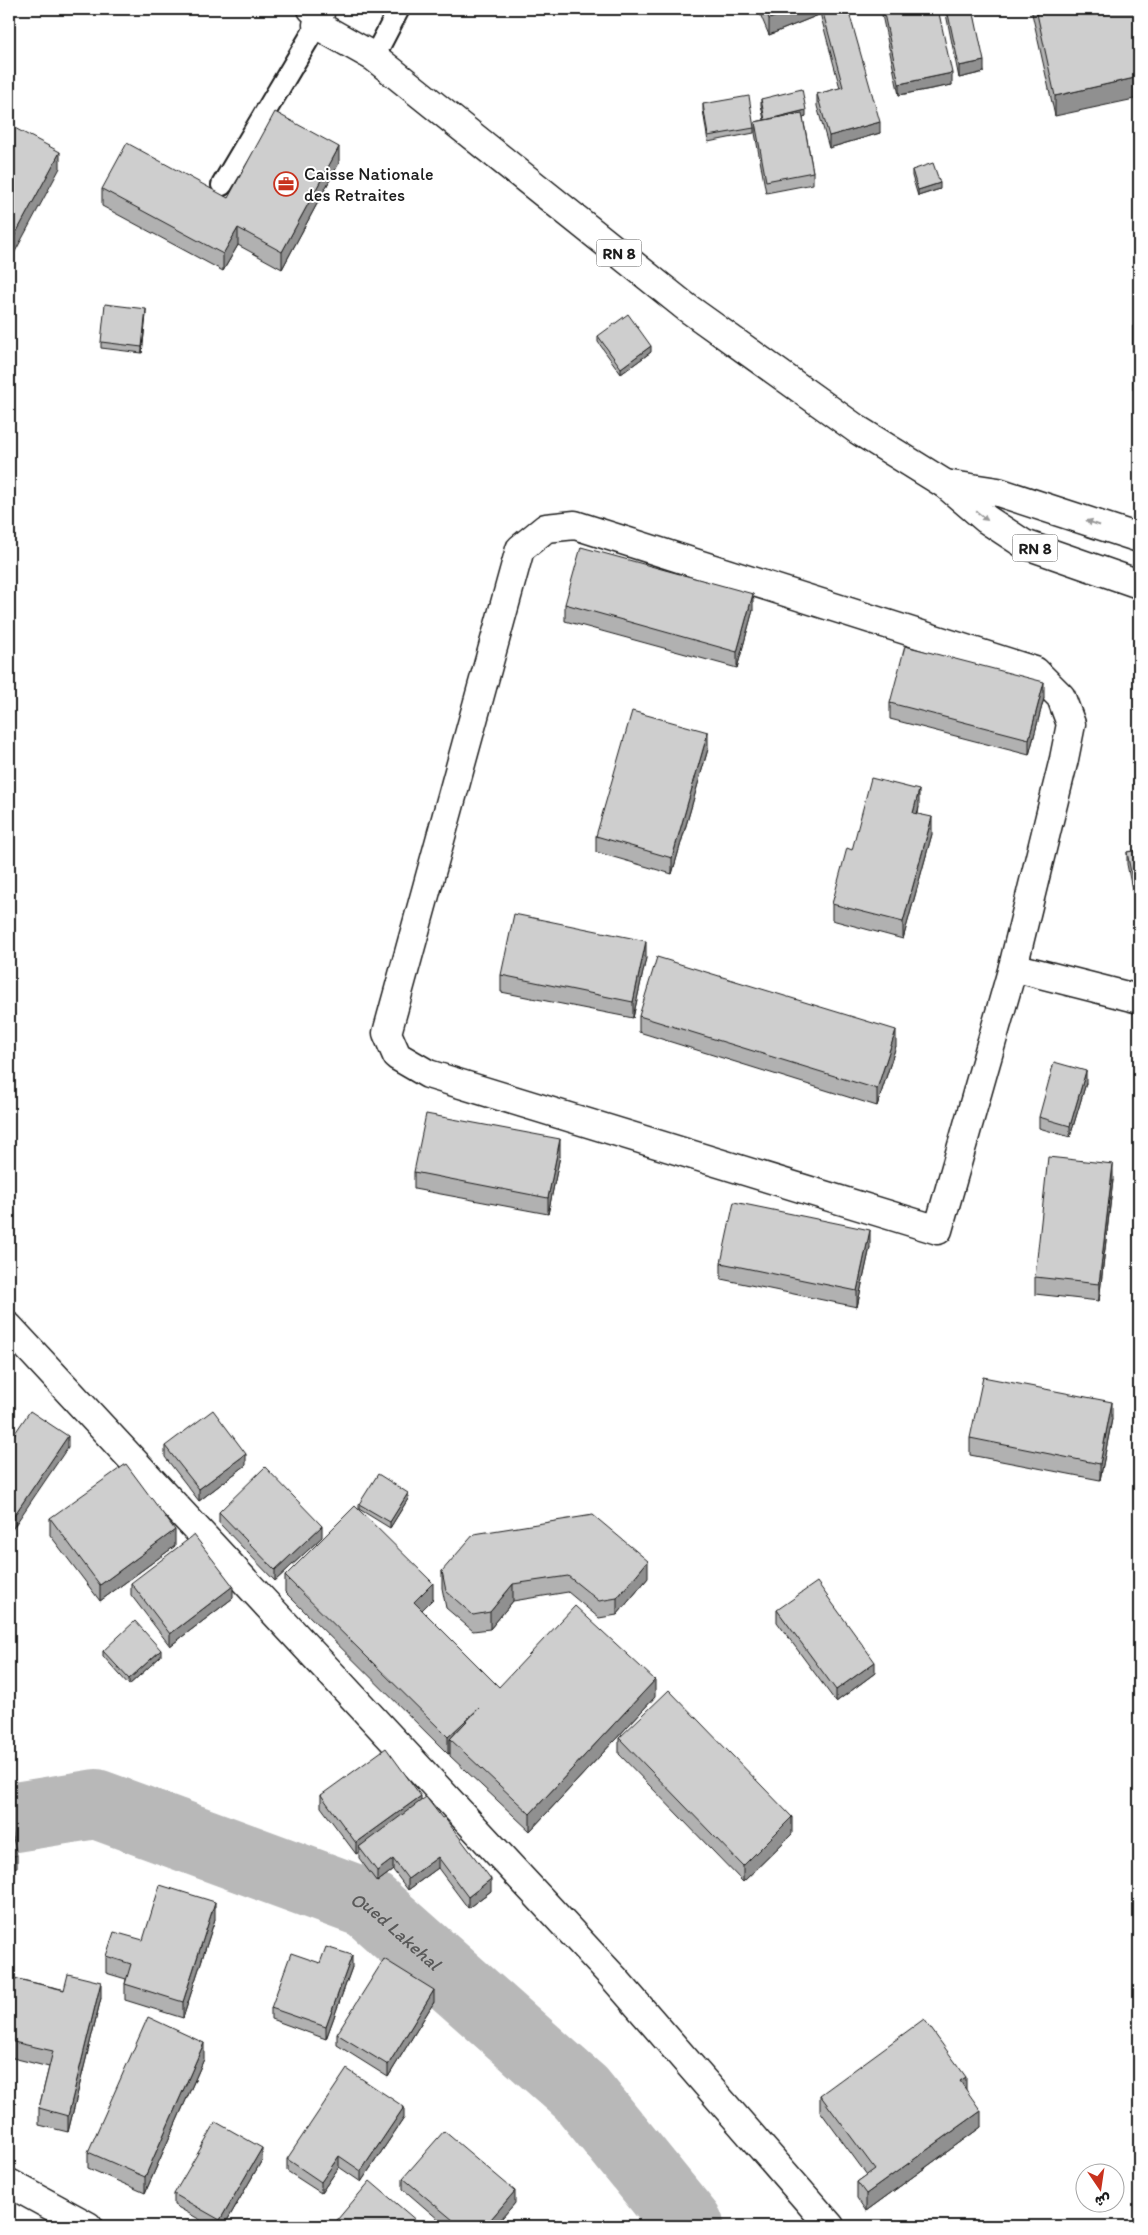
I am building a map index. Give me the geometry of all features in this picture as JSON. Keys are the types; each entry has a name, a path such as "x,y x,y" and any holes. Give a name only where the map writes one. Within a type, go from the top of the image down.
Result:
{"main road":[{"name":"RN 8","path":"314,17 374,57 686,307 858,430 945,484 986,519 1024,544 1139,584"},
{"name":"RN 8","path":"945,484 998,492 1139,538"},
{"path":"575,525 1035,670 1061,697 1071,724 1013,967 938,1230 428,1074 397,1056 387,1033 520,549 546,528 575,525"},
{"path":"1013,967 1139,999"},
{"path":"9,1327 614,1978 830,2226"},
{"path":"9,2183 88,2226"}],"lane":[{"path":"374,57 399,9"},
{"path":"222,185 314,17"}],"building":[{"path":"765,9 794,9 769,19"},
{"path":"822,9 848,9 880,122 829,136 817,94 843,87"},
{"path":"883,9 938,9 952,73 899,84"},
{"path":"947,9 973,9 984,61 959,66"},
{"path":"1036,9 1139,9 1139,77 1055,96"},
{"path":"802,89 806,110 765,120 761,99"},
{"path":"749,96 754,128 708,136 703,104"},
{"name":"Caisse Nationale des Retraites","path":"275,112 339,147 282,252 238,228 223,254 102,189 127,143 228,198"},
{"path":"802,113 813,172 766,181 755,122"},
{"path":"9,125 60,152 9,246"},
{"path":"933,163 940,183 918,190 912,170"},
{"path":"105,304 146,309 142,347 101,342"},
{"path":"628,314 651,346 621,368 598,336"},
{"path":"1139,325 1139,377 1133,377 1133,326"},
{"path":"581,547 753,594 737,652 565,604"},
{"path":"905,646 1044,682 1029,739 890,703"},
{"path":"632,711 708,732 672,858 596,836"},
{"path":"871,778 919,790 913,813 932,817 903,922 832,904 847,848 852,850"},
{"path":"1139,850 1139,892 1135,893 1127,852"},
{"path":"514,914 646,941 633,1002 501,975"},
{"path":"657,957 896,1030 877,1089 639,1016"},
{"path":"1054,1062 1086,1071 1070,1126 1039,1117"},
{"path":"426,1114 560,1139 548,1198 414,1172"},
{"path":"1048,1157 1113,1164 1099,1284 1035,1277"},
{"path":"734,1202 870,1230 857,1291 721,1263"},
{"path":"983,1377 1112,1402 1100,1464 970,1438"},
{"path":"213,1410 246,1454 199,1489 165,1446"},
{"path":"30,1411 68,1436 9,1523 9,1442"},
{"path":"126,1464 175,1530 100,1585 50,1518"},
{"path":"265,1467 322,1526 275,1570 219,1512"},
{"path":"378,1474 408,1493 390,1522 359,1504"},
{"path":"355,1506 433,1583 414,1602 499,1687 575,1606 655,1680 530,1814 450,1739 479,1708 448,1737 285,1576"},
{"path":"593,1515 648,1561 617,1598 599,1601 568,1576 513,1584 490,1612 473,1615 446,1591 442,1571 474,1534"},
{"path":"194,1535 233,1586 170,1634 131,1583"},
{"path":"817,1582 875,1662 836,1690 777,1610"},
{"path":"135,1621 161,1650 129,1679 103,1651"},
{"path":"669,1690 792,1817 743,1866 619,1738"},
{"path":"386,1748 421,1796 356,1843 321,1795"},
{"path":"426,1797 442,1818 444,1817 491,1879 468,1897 438,1857 408,1879 393,1859 377,1871 359,1847"},
{"path":"9,1821 17,1855 9,1857"},
{"path":"160,1885 215,1902 183,2002 125,1984 131,1964 106,1956 114,1932 143,1940"},
{"path":"326,1947 352,1955 326,2027 271,2008 291,1953 320,1963"},
{"path":"384,1959 434,1990 388,2065 337,2034"},
{"path":"68,1974 101,1982 68,2116 39,2108 53,2051 9,2041 9,1977 64,1990"},
{"path":"148,2017 204,2043 145,2177 88,2152"},
{"path":"924,2019 966,2077 960,2081 981,2111 866,2194 857,2182 875,2169 820,2095"},
{"path":"347,2069 404,2107 361,2171 339,2156 321,2182 287,2159"},
{"path":"216,2122 262,2148 220,2220 174,2194"},
{"path":"444,2131 515,2191 485,2226 460,2226 403,2178"},
{"path":"370,2181 418,2222 414,2226 332,2226"}],"waterway":[{"name":"Oued Lakehal","path":"9,1818 96,1804 368,1904 581,2093 689,2226"}],"place":[{"name":"Caisse Nationale des Retraites","path":"286,184"}]}
